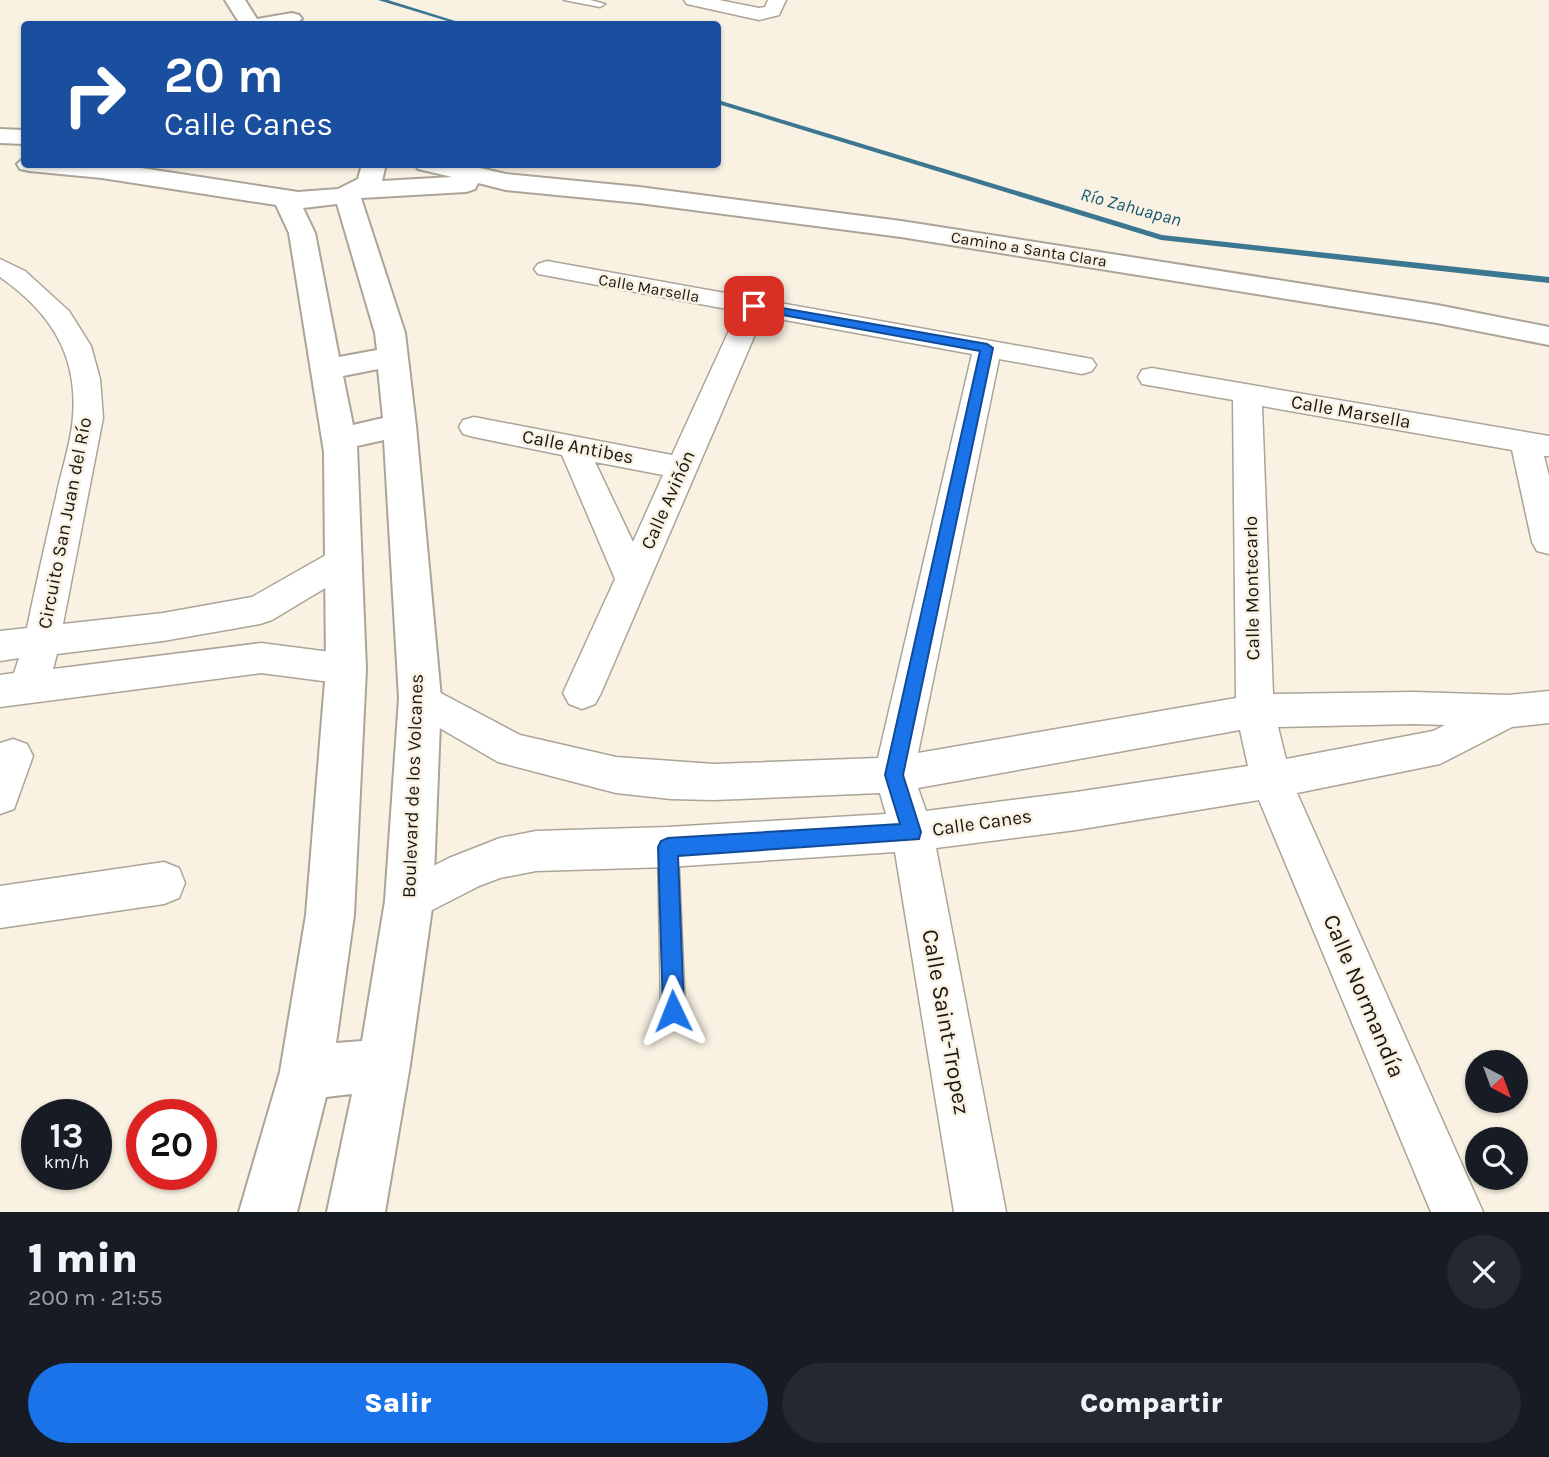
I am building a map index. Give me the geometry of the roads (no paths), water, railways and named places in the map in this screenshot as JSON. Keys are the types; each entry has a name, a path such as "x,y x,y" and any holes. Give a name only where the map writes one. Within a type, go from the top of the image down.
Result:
{"street":[{"path":"235,0 248,21"},
{"path":"281,0 292,21"},
{"path":"693,0 759,14 774,11 777,0"},
{"path":"0,136 21,136"},
{"path":"0,163 21,164"},
{"path":"77,168 278,198"},
{"path":"243,168 246,176 278,198 302,233 338,439 345,559 346,668 330,915 306,1072 268,1212"},
{"path":"354,192 372,179 373,168"},
{"name":"Camino a Santa Clara","path":"445,168 506,182 639,195 901,229 1437,314 1549,336"},
{"name":"Camino a Santa Clara","path":"278,198 506,182"},
{"name":"Boulevard de los Volcanes","path":"354,192 390,333 400,426 420,698 409,901 384,1065 356,1212"},
{"name":"Circuito San Juan del Río","path":"0,267 39,295 64,318 78,344 87,386 88,418 42,641 14,689"},
{"name":"Calle Marsella","path":"547,269 1082,365"},
{"name":"Calle Aviñón","path":"582,694 754,306"},
{"path":"894,775 987,348"},
{"path":"326,369 393,357"},
{"name":"Calle Marsella","path":"1152,377 1537,443"},
{"name":"Calle Montecarlo","path":"1247,394 1255,711 1271,780"},
{"path":"338,439 400,426"},
{"name":"Calle Antibes","path":"474,427 682,468"},
{"path":"1537,443 1549,542"},
{"path":"573,446 633,580"},
{"path":"0,646 163,627 260,610 345,559"},
{"path":"260,610 261,658"},
{"path":"14,689 261,658 346,668"},
{"name":"Calle Canes","path":"420,698 513,750 616,775 713,782 894,775 1255,711 1414,708 1508,710 1549,707"},
{"name":"Calle Canes","path":"409,901 464,872 512,856 549,850 668,847 912,832 1271,780 1440,747 1508,710"},
{"path":"0,796 13,756"},
{"name":"Calle Saint-Tropez","path":"894,775 912,832 980,1212"},
{"name":"Calle Normandía","path":"1271,780 1457,1212"},
{"path":"0,907 164,883"},
{"path":"306,1072 384,1065"}],"lane":[{"path":"569,0 600,4"},
{"path":"668,847 673,1011"}],"waterway":[{"name":"Río Zahuapan","path":"381,0 452,21"},
{"name":"Río Zahuapan","path":"721,103 1161,237 1549,280"}]}
